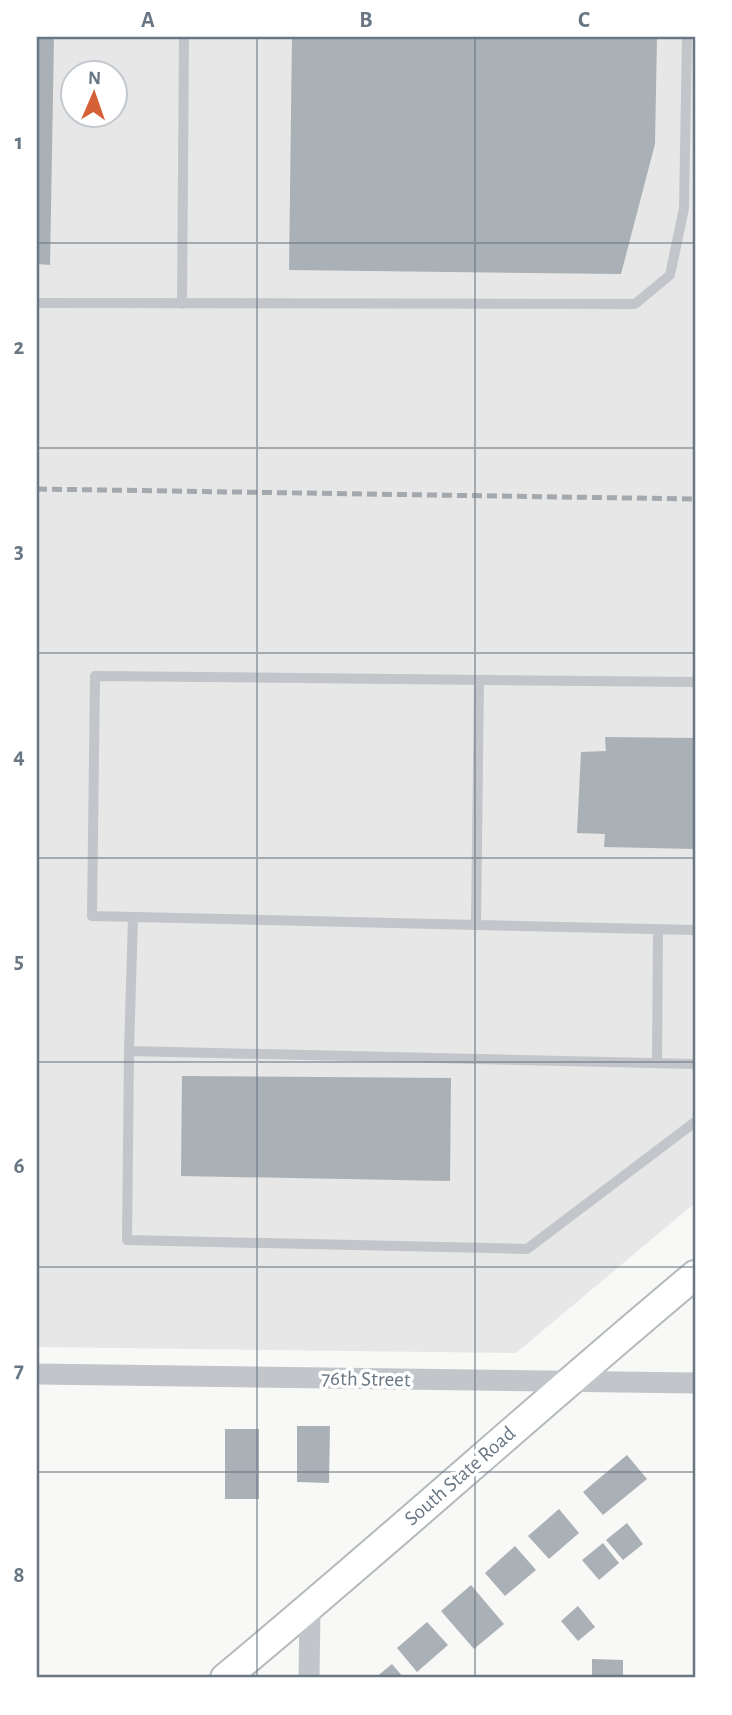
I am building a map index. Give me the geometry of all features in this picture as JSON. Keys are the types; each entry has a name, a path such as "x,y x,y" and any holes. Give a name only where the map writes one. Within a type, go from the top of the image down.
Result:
{"street":[{"name":"South State Road","path":"225,1678 310,1608 567,1382 695,1275"},
{"name":"76th Street","path":"37,1374 695,1384"},
{"path":"309,1678 310,1608"}],"lane":[{"path":"182,304 184,37"},
{"path":"37,303 635,304 670,275 684,208 687,37"},
{"path":"695,682 95,676 92,916 695,930"},
{"path":"476,925 479,680"},
{"path":"133,917 127,1240 527,1249 695,1122"},
{"path":"657,1063 658,929"},
{"path":"129,1051 695,1064"}],"shaded area":[{"path":"37,37 695,37 695,1203 516,1353 37,1347"}],"building":[{"path":"37,37 54,37 50,265 37,264"},
{"path":"292,37 657,37 655,144 621,274 289,270"},
{"path":"605,737 695,738 695,849 604,847 605,834 577,833 581,752 606,751"},
{"path":"182,1076 451,1078 450,1181 181,1176"},
{"path":"297,1426 330,1426 329,1483 297,1482"},
{"path":"225,1429 259,1429 259,1499 225,1499"},
{"path":"627,1455 647,1479 603,1515 583,1492"},
{"path":"559,1509 579,1533 549,1559 528,1536"},
{"path":"627,1523 643,1544 623,1560 606,1540"},
{"path":"603,1543 619,1563 599,1580 582,1560"},
{"path":"515,1546 536,1570 505,1596 485,1573"},
{"path":"471,1585 504,1624 474,1649 441,1611"},
{"path":"578,1606 595,1627 578,1641 561,1621"},
{"path":"427,1622 448,1645 417,1672 397,1648"},
{"path":"592,1659 623,1660 623,1678 592,1678"},
{"path":"392,1664 404,1678 375,1678"}],"railway":[{"path":"37,489 695,499"}]}
